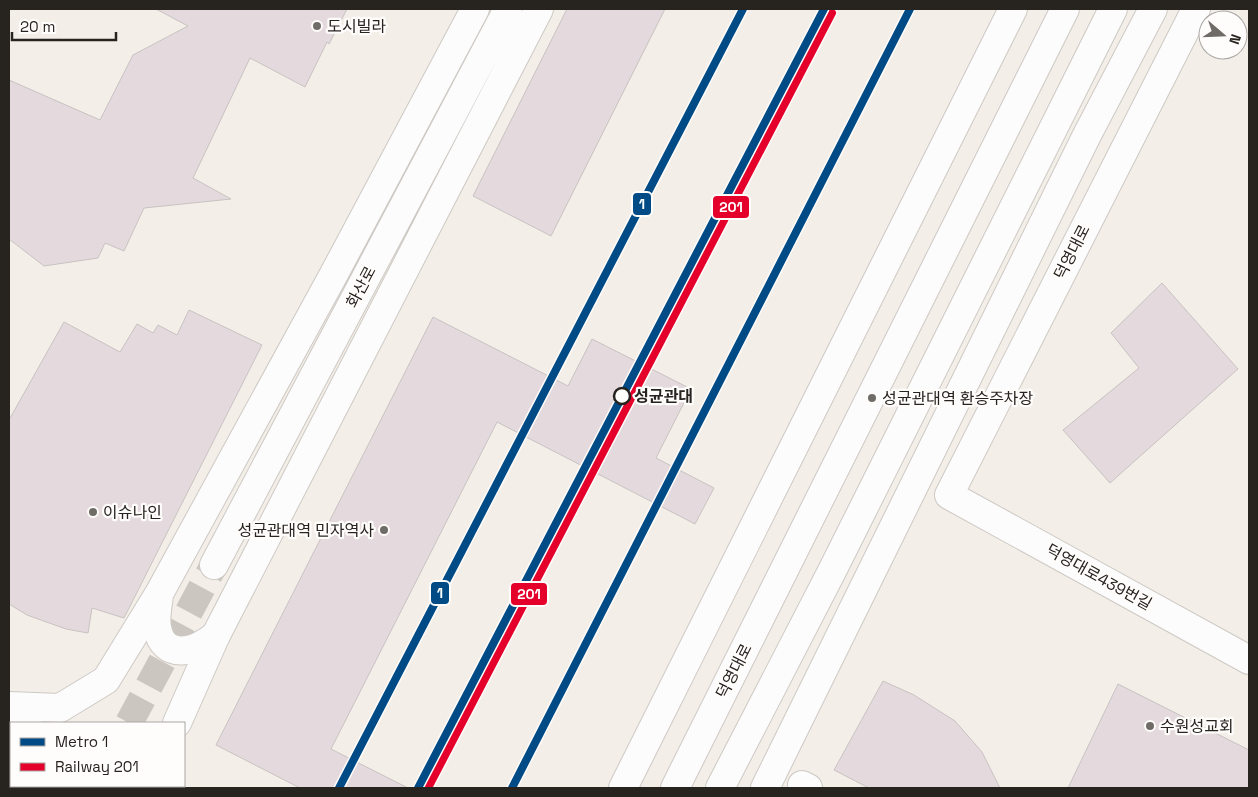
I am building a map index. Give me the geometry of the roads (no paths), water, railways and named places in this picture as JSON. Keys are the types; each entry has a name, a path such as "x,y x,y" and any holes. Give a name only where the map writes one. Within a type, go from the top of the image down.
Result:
{"street":[{"path":"9,707 60,708 106,680 160,592 336,272 475,9"},
{"name":"화산로","path":"214,565 508,9"},
{"path":"177,722 216,635 539,9"},
{"path":"623,788 1013,9"},
{"name":"덕영대로","path":"675,788 1065,9"},
{"path":"720,788 832,571 1113,9"},
{"path":"766,788 1087,135 1153,9"},
{"name":"덕영대로","path":"949,495 1196,9"},
{"name":"덕영대로439번길","path":"949,495 1249,660"},
{"path":"160,592 157,627 162,640 167,646 180,651 197,648 216,635"},
{"path":"9,707 27,722"}],"tunnel":[{"path":"130,722 214,565"}],"metro line":[{"name":"1","path":"339,788 743,9"},
{"name":"1","path":"418,788 824,9"},
{"name":"1","path":"512,788 910,9"}],"rail line":[{"name":"201","path":"428,788 832,13"}],"place":[{"name":"도시빌라","path":"317,26"},
{"name":"성균관대","path":"622,396"},
{"name":"성균관대역 환승주차장","path":"872,398"},
{"name":"이슈나인","path":"93,512"},
{"name":"성균관대역 민자역사","path":"384,530"},
{"name":"수원성교회","path":"1150,726"}]}
